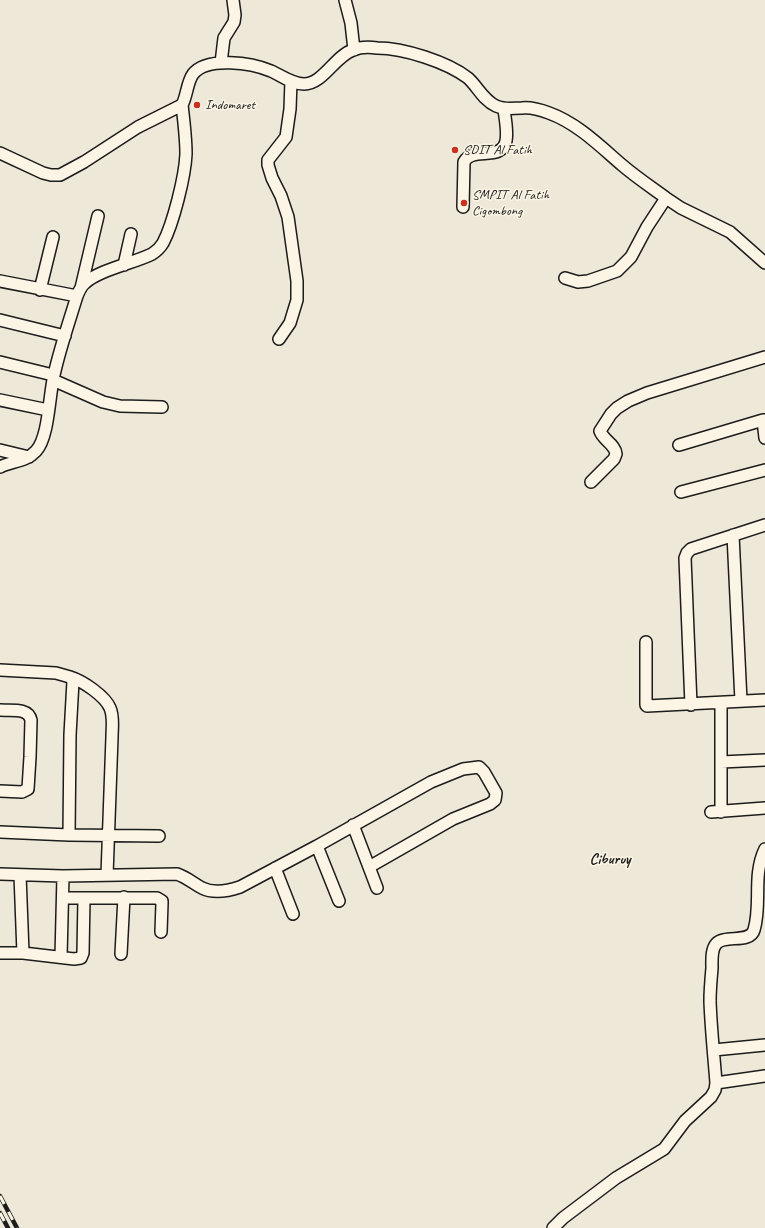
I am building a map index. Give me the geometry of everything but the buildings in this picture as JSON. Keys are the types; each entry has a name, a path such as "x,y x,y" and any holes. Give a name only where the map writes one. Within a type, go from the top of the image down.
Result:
{"street":[{"path":"221,63 224,38 234,22 235,14 233,0"},
{"path":"345,0 351,22 354,50"},
{"path":"79,292 91,279 147,257 157,251 163,244 180,189 185,160 182,106 193,74 203,66 221,63 262,68 292,81 306,84 315,81 337,60 354,50 385,48 427,58 449,68 466,77 490,103 504,109 510,110 520,108 548,112 573,125 666,198 681,208 730,232 765,263"},
{"path":"280,339 290,323 297,300 297,281 288,217 281,196 272,178 268,160 286,137 292,81"},
{"path":"0,153 22,164 51,175 60,175 84,162 138,128 182,106"},
{"path":"463,207 464,162 471,156 495,153 505,145 506,137 504,109"},
{"path":"565,278 578,282 588,281 616,271 631,257 647,227 666,198"},
{"path":"0,467 29,457 36,451 42,440 53,378 79,292 98,216"},
{"path":"124,265 131,234"},
{"path":"40,290 53,237"},
{"path":"0,281 40,290 79,292"},
{"path":"0,320 65,336"},
{"path":"591,482 616,454 615,448 600,431 611,414 622,404 647,393 765,357"},
{"path":"0,362 53,378 102,402 114,405 137,407 162,407"},
{"path":"0,400 48,410"},
{"path":"679,445 764,420 765,438"},
{"path":"0,450 29,457"},
{"path":"681,492 765,470"},
{"path":"691,705 685,558 687,552 691,549 765,525"},
{"path":"733,535 741,701"},
{"path":"646,642 646,705 650,707 765,700"},
{"path":"0,670 56,673 70,677 79,680 106,702 112,714 108,875"},
{"path":"69,835 70,735 74,685 70,677"},
{"path":"720,703 721,762 716,812 765,808"},
{"path":"0,710 25,712 29,714 31,720 28,789 22,792 0,792"},
{"path":"721,762 765,760"},
{"path":"0,874 63,876 177,874 184,876 207,890 230,890 240,887 317,846 431,782 463,769 479,767 484,772 496,793 495,800 490,804 453,819 369,867"},
{"path":"353,825 377,888"},
{"path":"0,832 69,835 109,834 159,836"},
{"path":"317,846 339,901"},
{"path":"553,1228 616,1178 664,1149 685,1121 711,1097 715,1090 716,1084 710,1001 714,946 717,942 748,936 754,932 758,868 765,849"},
{"path":"275,868 293,914"},
{"path":"20,875 23,953"},
{"path":"61,957 63,876"},
{"path":"121,954 124,897"},
{"path":"63,898 157,898 162,901 161,932"},
{"path":"0,953 23,953 78,959 82,956 84,898"},
{"path":"714,1050 765,1045"},
{"path":"716,1084 765,1076"}],"railway":[{"path":"0,1196 17,1228"},
{"path":"0,1213 8,1228"}],"place":[{"name":"Indomaret","path":"197,105"},
{"name":"SDIT Al Fatih","path":"455,150"},
{"name":"SMPIT Al Fatih Cigombong","path":"464,203"}],"district":[{"name":"Ciburuy","path":"610,860"}]}
